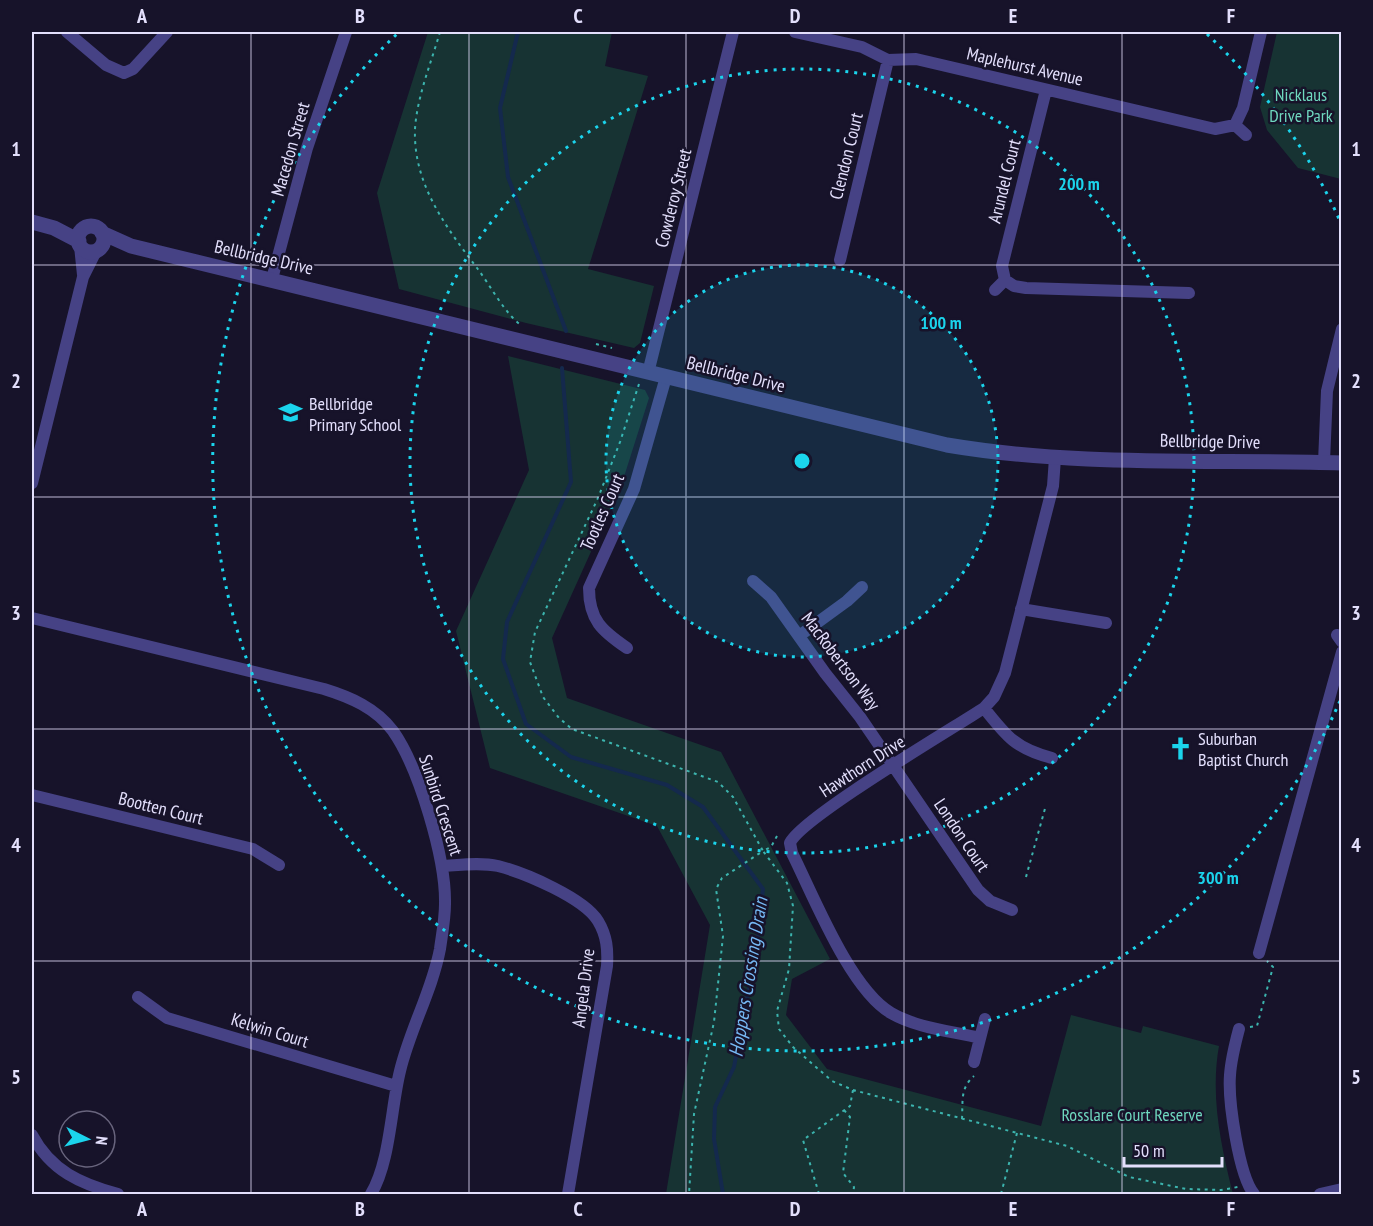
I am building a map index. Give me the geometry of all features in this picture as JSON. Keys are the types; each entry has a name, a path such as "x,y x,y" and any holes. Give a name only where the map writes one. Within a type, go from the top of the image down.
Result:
{"street":[{"path":"68,32 106,65 123,73 133,69 167,32"},
{"name":"Macedon Street","path":"272,279 307,148 346,32"},
{"name":"Cowderoy Street","path":"648,373 733,32"},
{"name":"Maplehurst Avenue","path":"795,32 862,46 888,60 916,59 1215,129 1235,125"},
{"path":"1246,135 1235,125 1244,108 1261,32"},
{"name":"Clendon Court","path":"840,260 888,60"},
{"name":"Arundel Court","path":"1005,280 1002,266 1046,90"},
{"name":"Bellbridge Drive","path":"32,222 54,228 94,230 131,246 947,445 995,453 1055,458 1341,463"},
{"name":"Bellbridge Drive","path":"54,228 80,243"},
{"path":"32,483 83,277 104,241 94,230 80,232 83,277"},
{"path":"80,243 88,252 98,250"},
{"name":"Bellbridge Drive","path":"98,250 131,246"},
{"path":"995,290 1005,280 1014,286 1026,288 1189,293"},
{"path":"1324,462 1327,391 1341,329"},
{"name":"Tootles Court","path":"627,648 593,617 590,588 634,489 666,377"},
{"name":"Hawthorn Drive","path":"980,1038 909,1021 886,1009 867,993 853,974 790,848 793,837 799,830 984,708 999,686 1053,486 1055,458"},
{"name":"MacRobertson Way","path":"753,581 771,597 895,766"},
{"path":"799,636 847,601 862,587"},
{"path":"1021,609 1106,623"},
{"name":"Sunbird Crescent","path":"32,618 351,698 373,711 392,730 409,758 422,792 442,866 445,903 439,952 408,1038 396,1086 386,1146 371,1194"},
{"path":"1259,953 1341,652"},
{"path":"984,708 1004,734 1017,745 1052,758"},
{"name":"London Court","path":"895,766 978,890 990,901 1012,910"},
{"name":"Bootten Court","path":"32,795 253,849 279,865"},
{"name":"Angela Drive","path":"442,866 470,864 497,866 521,874 587,908 598,921 606,936 607,966 568,1194"},
{"name":"Kelwin Court","path":"138,998 167,1018 396,1086"},
{"path":"974,1062 985,1019"},
{"path":"1239,1029 1230,1075 1230,1094 1251,1189"},
{"path":"32,1136 51,1163 70,1178 118,1194"},
{"path":"1320,1194 1341,1189"}],"path":[{"path":"1026,877 1046,805"},
{"path":"777,836 771,847 763,851 787,883 794,923 789,969 777,1011 779,1029 783,1037 832,1081 853,1090 1087,1154 1129,1177 1170,1186 1221,1190 1251,1189"},
{"path":"1239,1029 1257,1026 1273,967 1259,953"},
{"path":"962,1119 962,1092 964,1085 974,1076"},
{"path":"819,1194 803,1140 850,1106 853,1090"},
{"path":"844,1110 850,1118 843,1173 854,1187 853,1194"},
{"path":"1001,1194 1017,1133"}],"green space":[{"path":"428,32 612,32 605,66 648,76 588,269 654,286 640,343 634,348 526,323 399,289 377,193"},
{"name":"Nicklaus Drive Park","path":"1277,32 1341,32 1341,179 1298,168 1267,130 1260,107"},
{"name":"Rosslare Court Reserve","path":"508,356 645,390 649,398 622,483 552,638 567,698 721,752 830,959 792,979 786,1015 827,1069 1041,1126 1071,1015 1141,1033 1143,1026 1219,1046 1216,1102 1224,1158 1233,1194 666,1194 710,925 657,826 490,768 456,631 529,470"}],"waterway":[{"name":"Hoppers Crossing Drain","path":"518,32 500,108 508,177 566,331"},
{"name":"Hoppers Crossing Drain","path":"562,368 571,482 507,622 503,659 526,724 571,757 667,785 703,807 763,889 757,946 734,1067 715,1107 714,1139 723,1194"}],"place":[{"name":"Bellbridge Primary School","path":"291,413"},
{"name":"Suburban Baptist Church","path":"1180,748"}]}
